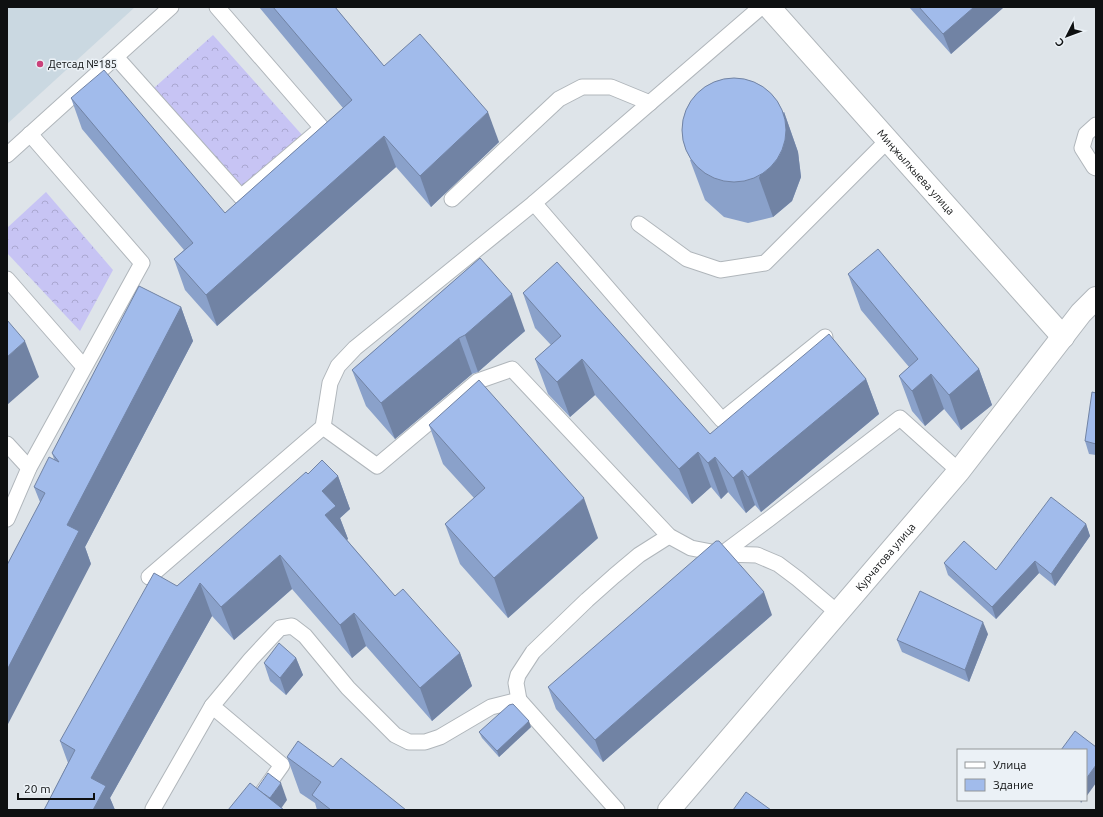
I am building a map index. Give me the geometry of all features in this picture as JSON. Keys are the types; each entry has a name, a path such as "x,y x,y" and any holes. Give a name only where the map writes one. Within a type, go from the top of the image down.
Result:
{"street":[{"name":"Миңжылкыева улица","path":"769,7 1063,337"},
{"name":"Курчатова улица","path":"669,810 959,471 1081,313 1096,298"}],"lane":[{"path":"7,155 171,7"},
{"path":"116,57 241,198 322,128 217,7"},
{"path":"149,577 323,427 330,384 338,366 355,348 534,203 761,7"},
{"path":"452,199 559,99 582,87 611,87 650,103"},
{"path":"1096,125 1086,134 1082,148 1096,168"},
{"path":"7,518 29,468 142,263 30,134"},
{"path":"639,224 687,259 720,270 765,262 888,140"},
{"path":"534,203 722,420 825,337"},
{"path":"7,279 84,367"},
{"path":"323,427 378,466 478,381 512,369 668,536 691,548 722,554 757,555 778,564 838,613"},
{"path":"722,554 900,418 959,471"},
{"path":"7,444 29,468"},
{"path":"617,810 519,700 516,683 518,675 533,652 614,576 639,555 668,536"},
{"path":"153,809 212,706 280,628 292,626 304,636 348,688 395,735 409,742 425,742 440,737 490,707 519,700"},
{"path":"212,706 282,765 250,810"}],"shaded area":[{"name":"Детсад №185","path":"7,7 135,7 7,124"}],"green space":[{"path":"213,35 303,136 243,189 154,88"},
{"path":"46,192 113,270 80,331 7,253 7,228"}],"building":[{"path":"273,7 335,7 384,66 420,34 488,112 420,176 384,136 206,295 174,259 193,243 71,98 104,70 225,213 352,100"},
{"path":"919,7 974,7 943,34"},
{"path":"734,78 754,82 771,93 782,110 786,130 782,150 771,167 754,178 734,182 714,178 697,167 686,150 682,130 686,110 697,93 714,82"},
{"path":"878,249 979,369 949,395 931,374 912,391 899,376 918,359 848,274"},
{"path":"480,258 512,294 465,335 459,338 381,403 352,370"},
{"path":"557,262 710,434 829,334 866,379 748,477 742,470 733,478 715,457 708,463 698,452 679,469 582,359 557,382 535,359 561,336 523,293"},
{"path":"139,286 181,307 67,525 79,531 7,670 7,565 45,493 34,487 49,457 59,462 52,453"},
{"path":"7,320 25,341 7,357"},
{"path":"479,380 584,498 494,578 445,524 485,488 429,425"},
{"path":"1092,392 1096,393 1096,444 1085,441"},
{"path":"322,460 338,476 322,491 336,506 325,515 395,596 403,589 460,653 420,688 354,613 340,625 280,555 221,607 200,583 91,778 106,786 93,810 44,810 75,750 60,741 154,573 177,586 306,472 308,474"},
{"path":"1051,497 1086,524 1051,574 1035,561 992,607 944,563 964,541 996,570"},
{"path":"716,541 719,541 764,592 595,740 548,687"},
{"path":"920,591 983,622 965,670 897,640"},
{"path":"279,643 296,658 280,678 264,663"},
{"path":"513,704 529,721 497,751 479,732 509,705"},
{"path":"1075,731 1096,747 1096,765 1087,778 1087,749 1062,749"},
{"path":"298,741 333,767 341,758 406,810 331,810 312,795 321,782 287,757"},
{"path":"268,773 281,783 270,798 257,789"},
{"path":"250,783 284,810 228,810"},
{"path":"746,792 771,810 733,810"}],"place":[{"name":"Детсад №185","path":"40,64"}]}
